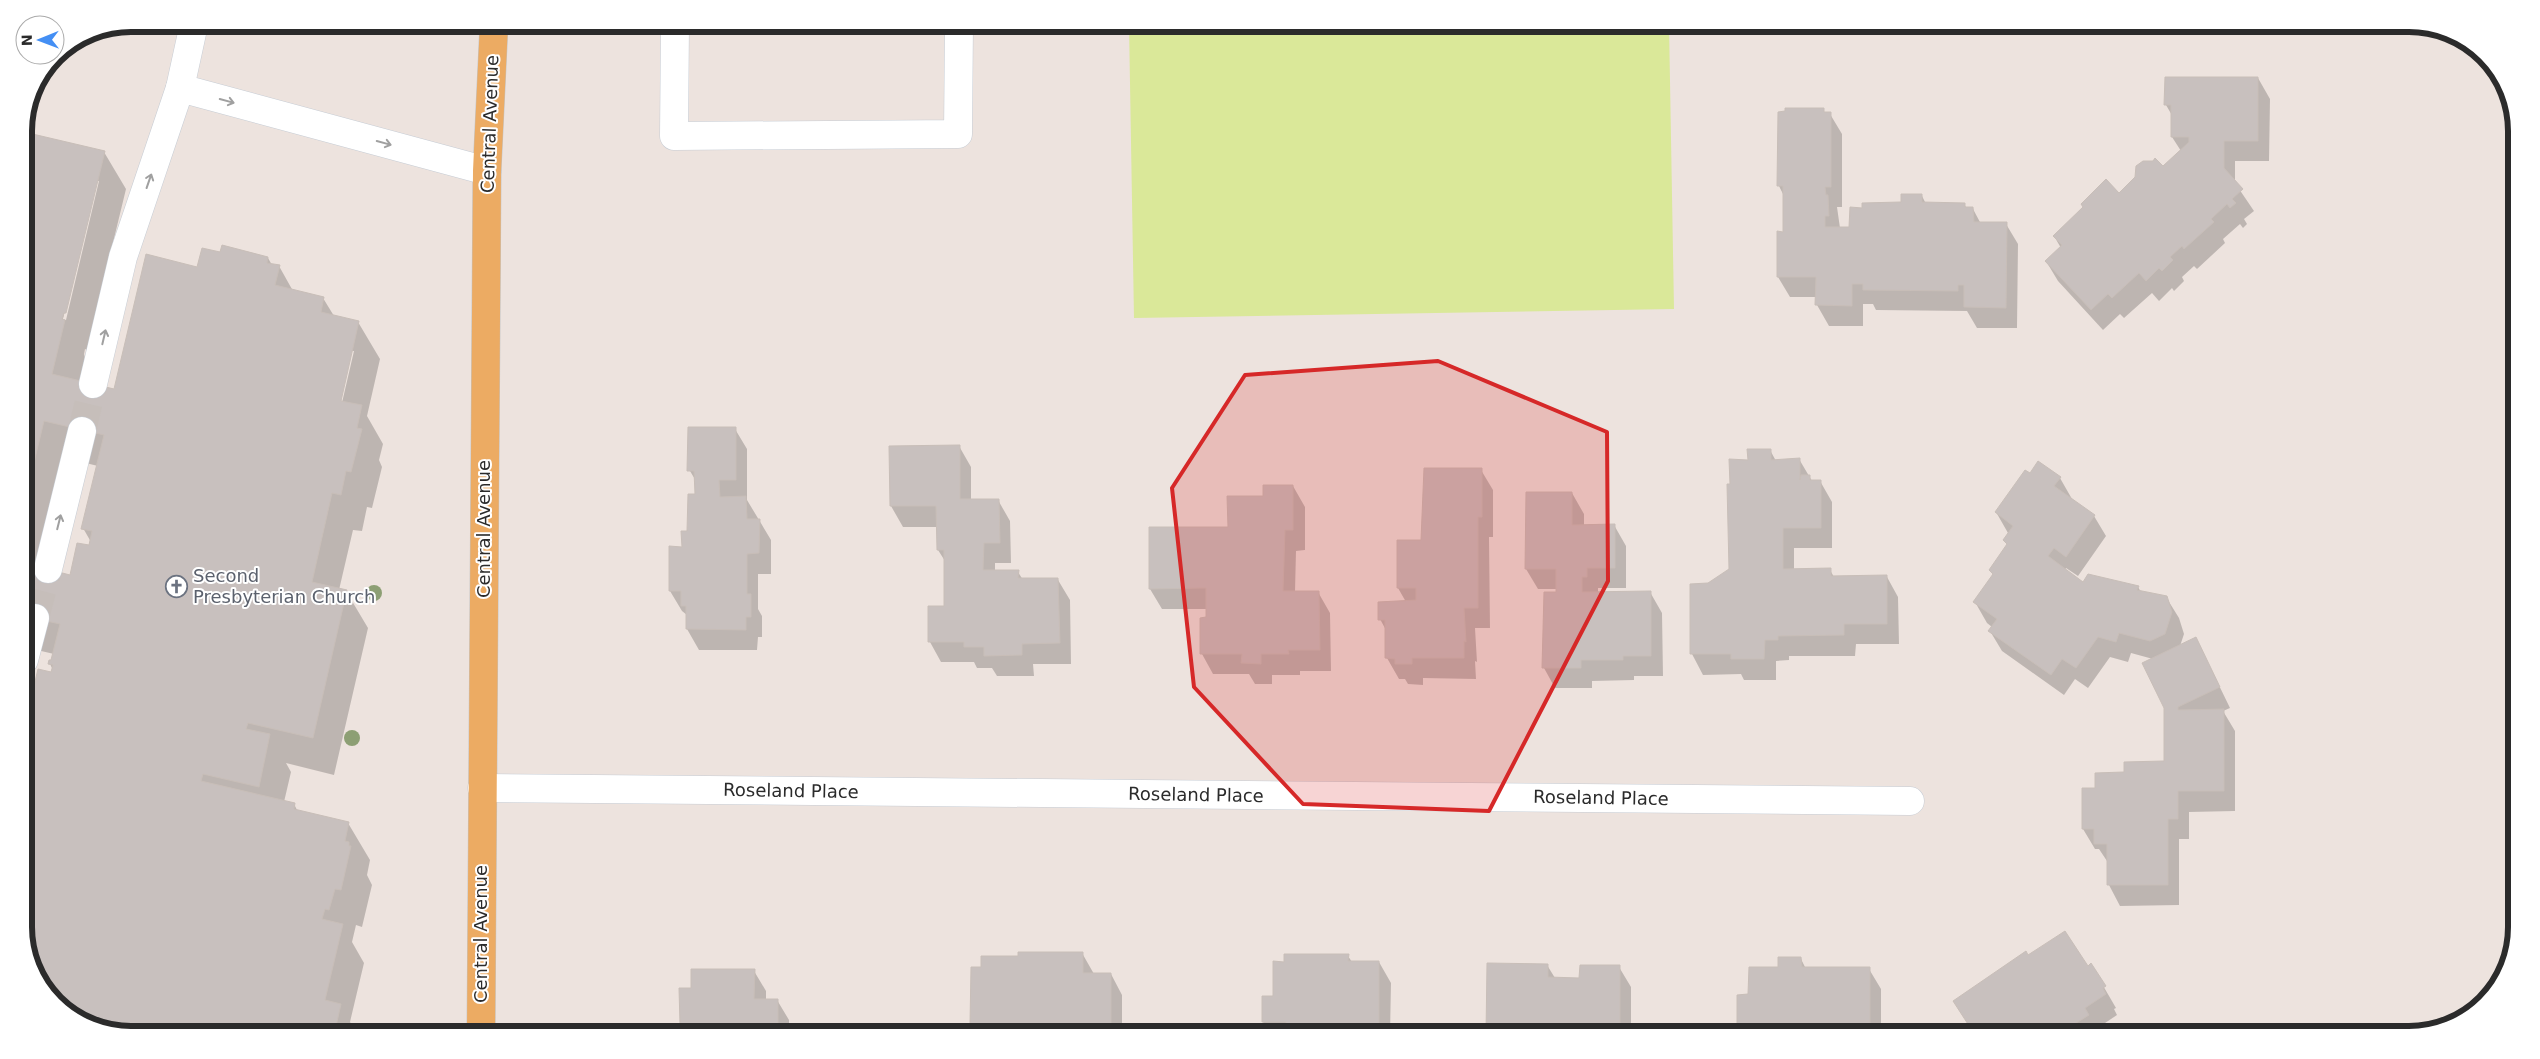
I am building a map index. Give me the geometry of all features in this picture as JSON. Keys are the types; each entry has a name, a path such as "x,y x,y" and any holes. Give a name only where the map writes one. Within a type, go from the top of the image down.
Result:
{"main road":[{"name":"Central Avenue","path":"481,1026 486,171 494,33"}],"street":[{"path":"93,384 123,257 180,88 192,33"},
{"path":"676,33 674,136 958,134 959,33"},
{"path":"180,88 486,171"},
{"path":"48,569 82,431"},
{"path":"33,626 35,618"},
{"name":"Roseland Place","path":"482,788 1910,801"}],"highlighted area":[{"path":"1438,361 1607,432 1608,581 1489,811 1303,804 1194,687 1172,488 1245,375"}],"green space":[{"path":"1669,32 1674,309 1134,318 1129,33"}],"building":[{"path":"2165,77 2258,77 2258,141 2224,141 2224,168 2243,189 2232,199 2236,203 2230,208 2227,204 2211,219 2214,222 2184,249 2182,246 2170,257 2173,260 2162,271 2159,268 2146,281 2139,273 2112,298 2108,294 2091,310 2045,261 2062,245 2053,236 2083,207 2081,204 2106,179 2119,193 2135,177 2136,166 2143,161 2153,161 2155,158 2163,166 2189,142 2189,137 2171,137 2171,105 2164,105"},
{"path":"1785,108 1824,108 1824,112 1831,112 1831,187 1825,187 1826,195 1828,195 1829,216 1825,216 1825,227 1849,227 1850,207 1862,208 1862,203 1901,202 1901,194 1922,194 1922,202 1965,203 1965,207 1973,207 1974,222 2007,222 2006,308 1964,307 1964,285 1958,285 1958,291 1863,290 1863,284 1852,284 1852,306 1815,305 1816,277 1777,277 1777,231 1783,232 1783,186 1777,186 1778,112 1785,111"},
{"name":"Second Presbyterian Church","path":"33,134 105,151 66,313 64,313 62,319 65,320 52,374 114,389 146,254 197,267 202,248 220,252 222,245 268,257 267,263 280,265 275,285 324,297 321,312 359,321 341,401 362,405 357,428 362,429 351,472 346,471 341,495 332,493 312,582 347,590 313,738 248,723 246,729 270,734 259,787 203,774 201,781 295,803 294,809 349,822 345,841 349,842 349,846 351,846 341,890 335,889 329,910 325,909 322,919 343,924 325,1000 341,1004 336,1026 113,1025 94,1019 66,1002 57,993 43,971 34,946 33,934 33,690 38,669 51,672 53,665 48,664 49,660 51,660 60,624 33,618 33,565 70,575 77,543 89,545 92,531 81,529 104,435 44,421 33,467"},
{"path":"688,427 736,427 736,480 719,480 720,497 746,496 747,519 760,519 759,553 747,554 747,594 751,594 751,617 746,617 746,630 686,629 686,606 681,606 681,591 669,591 669,546 682,547 681,531 687,531 688,494 695,494 694,471 687,471"},
{"path":"960,445 960,499 999,499 1000,543 984,543 983,570 1019,570 1018,578 1058,578 1060,643 1022,644 1022,655 984,656 984,647 964,647 964,642 928,642 928,606 944,606 944,550 937,550 936,506 890,506 889,446"},
{"path":"1747,449 1771,449 1771,460 1800,458 1800,480 1801,475 1810,475 1810,480 1821,480 1821,528 1783,528 1783,569 1831,568 1831,576 1887,575 1887,624 1844,624 1844,635 1778,636 1778,640 1765,640 1764,659 1731,659 1731,654 1690,654 1690,584 1708,583 1729,569 1727,484 1730,484 1729,459 1748,460"},
{"path":"2038,461 2061,477 2054,486 2095,515 2066,557 2054,548 2048,556 2083,582 2088,574 2139,586 2137,590 2167,596 2172,612 2165,634 2150,641 2119,633 2116,642 2098,637 2076,668 2062,659 2051,675 1988,631 1997,619 1973,602 1993,574 1989,570 2007,544 2003,540 2013,526 1995,512 2025,470 2030,473"},
{"path":"1424,468 1482,468 1482,517 1478,517 1478,608 1464,608 1466,642 1464,641 1464,658 1412,658 1412,664 1395,664 1395,659 1385,658 1385,620 1378,620 1378,602 1416,600 1416,588 1397,588 1397,540 1421,540"},
{"path":"1263,485 1293,485 1293,530 1285,530 1283,591 1319,591 1320,650 1288,650 1289,654 1261,654 1261,664 1241,663 1242,654 1200,654 1200,618 1206,617 1206,588 1149,589 1149,527 1228,527 1227,496 1263,496"},
{"path":"1526,492 1572,492 1572,525 1615,524 1615,568 1587,568 1587,577 1582,577 1582,592 1651,591 1651,656 1623,656 1623,660 1581,660 1581,668 1542,668 1544,592 1556,592 1556,569 1525,569"},
{"path":"2196,637 2220,687 2178,707 2178,710 2224,709 2224,791 2178,791 2178,819 2168,819 2168,885 2107,885 2107,844 2094,844 2094,829 2082,829 2082,788 2095,788 2095,773 2124,772 2124,762 2164,761 2164,708 2142,663"},
{"path":"2065,931 2088,966 2091,963 2106,986 2103,988 2106,994 2085,1008 2089,1015 2071,1026 1969,1026 1953,1001 2026,951 2028,955"},
{"path":"1018,952 1083,952 1083,973 1111,973 1111,1026 970,1025 971,967 981,967 981,956 1018,956"},
{"path":"1284,954 1349,954 1348,961 1379,961 1379,1026 1286,1026 1286,1022 1262,1022 1262,996 1273,996 1273,961 1284,962"},
{"path":"1778,957 1801,957 1802,967 1870,967 1870,1026 1737,1026 1737,995 1748,994 1749,967 1778,967"},
{"path":"1487,963 1548,964 1548,977 1579,978 1580,965 1620,965 1620,1026 1486,1026"},
{"path":"691,969 755,969 754,999 778,999 778,1026 665,1026 665,1024 680,1024 679,988 691,988"}],"tunnel":[{"path":"82,431 93,384"},
{"path":"35,618 48,569"}],"place":[{"name":"Second Presbyterian Church","path":"177,586"}]}
